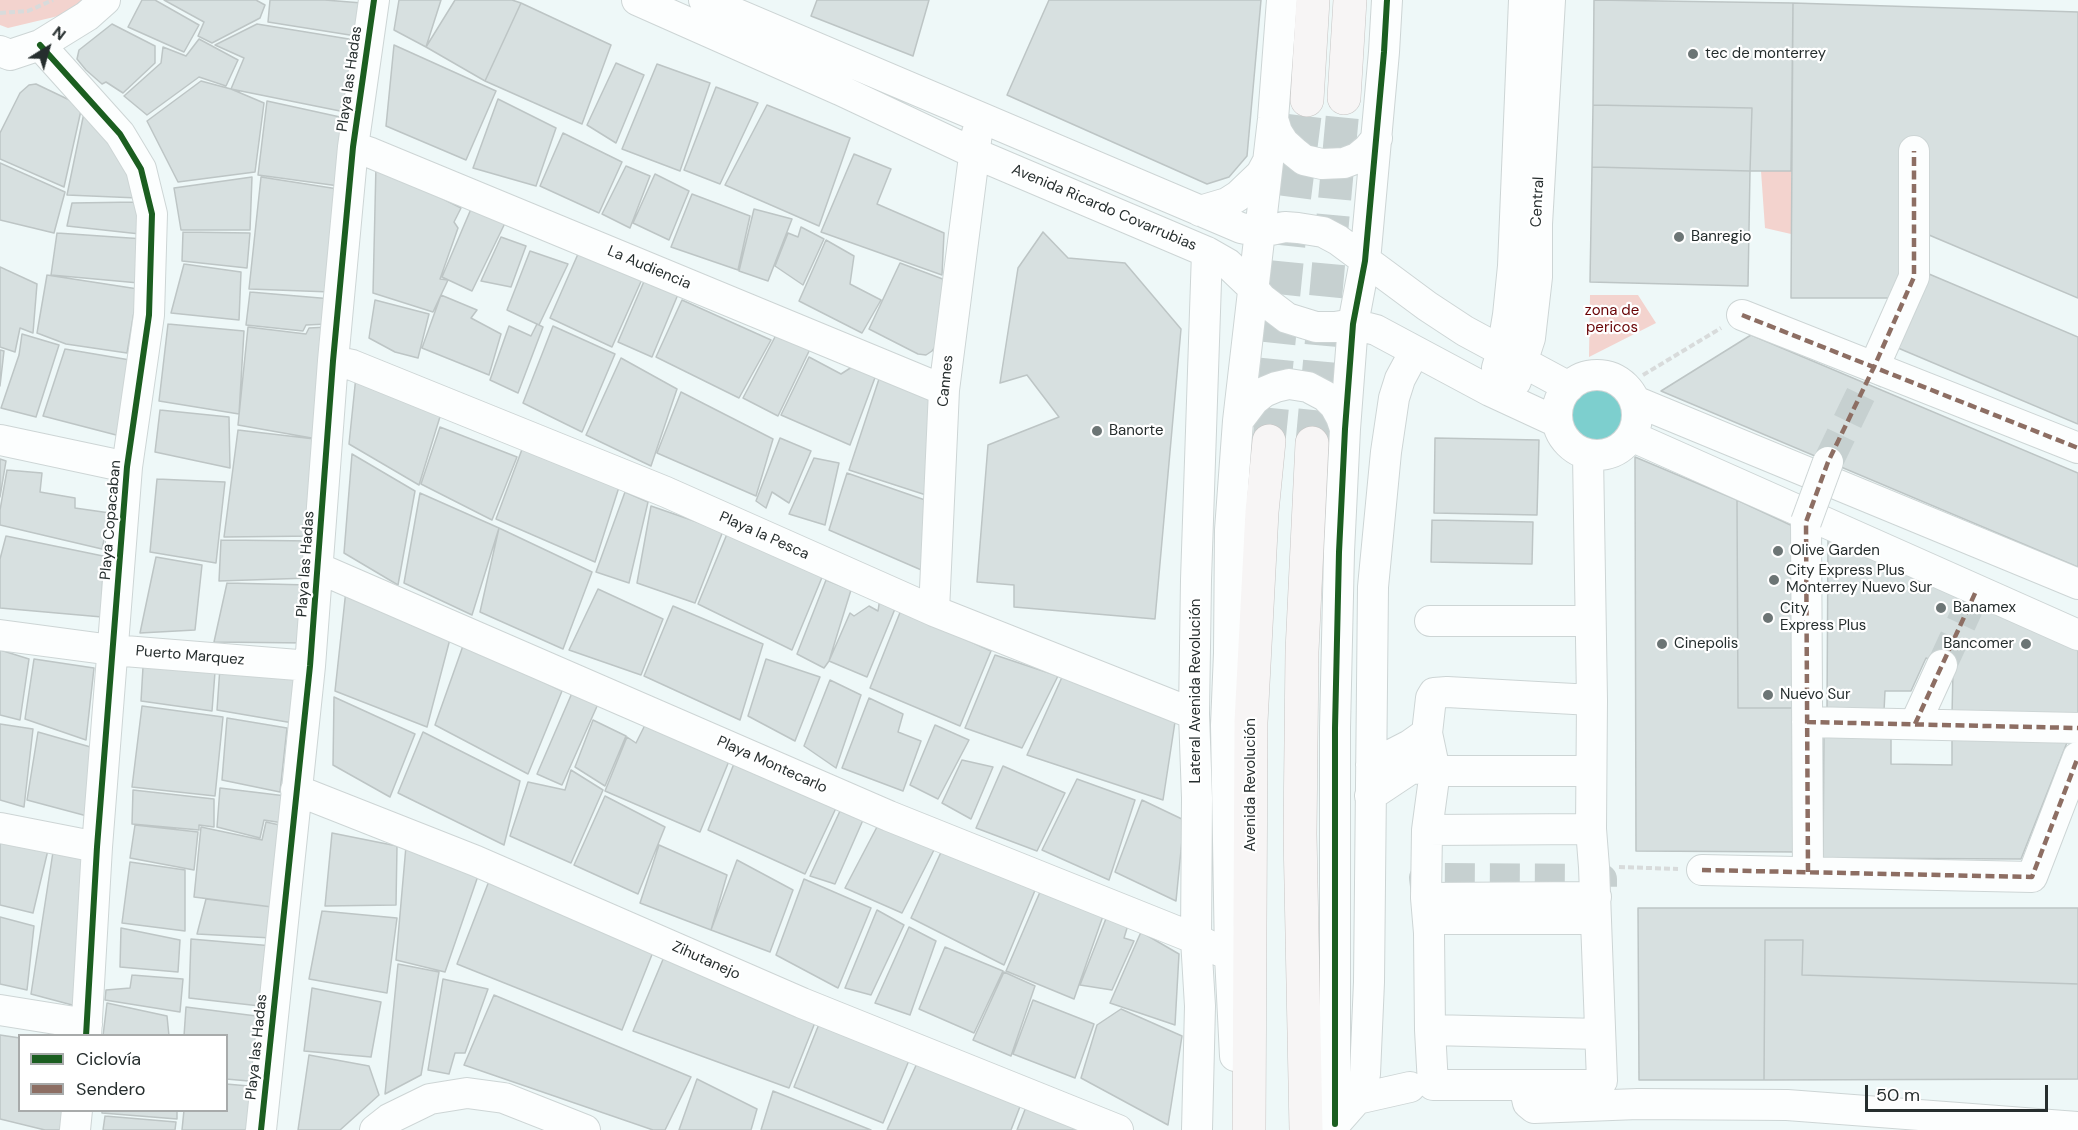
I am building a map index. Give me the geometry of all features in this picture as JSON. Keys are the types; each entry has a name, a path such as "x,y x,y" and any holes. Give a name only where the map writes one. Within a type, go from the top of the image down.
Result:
{"main road":[{"path":"1307,100 1313,0"},
{"path":"1344,98 1350,0"},
{"name":"Avenida Revolución","path":"1248,1119 1251,722 1262,513 1269,441"},
{"path":"1312,443 1302,651 1300,834 1325,1128"}],"street":[{"path":"3,61 40,45 87,16 105,0"},
{"name":"Playa las Hadas","path":"261,1130 310,666 333,361 353,147 374,0"},
{"name":"Avenida Ricardo Covarrubias","path":"637,0 840,90 974,153 1207,252 1228,264 1273,309 1287,318 1316,327 1353,324 1376,330 1500,396 1557,422"},
{"path":"704,0 1250,231 1261,232 1285,227 1311,229 1338,240 1445,319 1569,387"},
{"path":"1248,1119 1235,1055 1230,956 1226,725 1230,530 1238,421 1273,119 1282,0"},
{"path":"1325,1128 1338,563 1345,429 1353,324 1365,261 1387,0"},
{"name":"Central","path":"1500,396 1512,356 1513,266 1524,0"},
{"name":"Central","path":"1512,356 1530,338 1537,277 1537,224 1550,0"},
{"name":"Playa Copacaban","path":"40,45 120,134 141,170 152,214 149,315 127,467 97,847 86,1030"},
{"name":"Cannes","path":"933,611 944,390 979,116"},
{"path":"1273,119 1280,138 1294,153 1304,160 1322,164 1344,163 1357,158 1377,138"},
{"name":"La Audiencia","path":"353,147 944,390"},
{"path":"1874,367 1914,277 1914,151"},
{"path":"1200,211 1220,206 1238,196 1261,174 1268,161"},
{"name":"Lateral Avenida Revolución","path":"1197,1130 1200,1006 1196,939 1197,798 1194,714 1196,568 1207,252"},
{"path":"1743,315 2078,448"},
{"path":"1325,1128 1361,1087 1369,982 1373,587 1386,452 1394,398 1400,379 1415,351"},
{"name":"Playa la Pesca","path":"333,361 352,365 666,492 933,611 1194,714"},
{"path":"1630,394 1637,417 1635,427 1631,436 1617,451 1608,455 1588,455 1569,443 1562,433 1557,422 1560,402 1569,387 1581,378 1594,375 1610,378 1630,394 2078,585"},
{"path":"1238,421 1254,400 1264,392 1289,384 1308,387 1325,396 1335,406 1345,429"},
{"path":"1631,436 2078,635"},
{"path":"0,440 127,467"},
{"path":"1531,1096 1599,1085 1602,1081 1591,829 1592,700 1588,455"},
{"path":"1808,872 1806,522 1828,462"},
{"name":"Playa Montecarlo","path":"318,568 889,816 1196,939 1230,956"},
{"path":"1430,621 1590,621"},
{"name":"Puerto Marquez","path":"0,635 112,650 310,666"},
{"path":"1915,724 1942,665"},
{"path":"1592,700 1440,692 1434,693 1431,698 1427,734 1435,771 1427,830 1427,908 1433,1085 1740,1116 1787,1105 2078,1127"},
{"path":"1807,722 2078,728"},
{"path":"1197,798 1226,725"},
{"path":"1371,765 1410,746 1427,734"},
{"path":"1702,870 2032,877 2078,757"},
{"path":"1370,796 1412,768 1435,771 1591,771"},
{"name":"Zihutanejo","path":"296,790 476,861 802,1003 1118,1130"},
{"path":"0,828 97,847"},
{"path":"1427,830 1591,829"},
{"path":"1427,908 1596,908"},
{"path":"0,1010 86,1030"},
{"path":"1430,1030 1600,1034"},
{"path":"1361,1087 1410,1080"},
{"path":"375,1130 389,1119 430,1099 467,1093 504,1098 585,1130"},
{"path":"75,1130 77,1112"}],"path":[{"path":"0,13 28,11 53,0"},
{"path":"1630,394 1743,315"},
{"path":"1594,867 1702,870"}],"green space":[{"path":"0,0 88,0 75,12 8,28 0,25"},
{"path":"1761,171 1791,171 1791,234 1765,228"},
{"name":"zona de pericos","path":"1590,295 1638,295 1656,323 1589,357"}],"water":[{"path":"1599,384 1621,393 1630,415 1621,437 1599,446 1577,437 1568,415 1577,393"}],"building":[{"path":"142,0 155,0 199,25 184,52 128,27"},
{"path":"164,0 256,0 265,5 260,18 212,43 198,36 204,22"},
{"path":"270,0 362,3 356,36 268,22"},
{"path":"399,0 441,0 426,47 394,30"},
{"path":"455,0 512,0 521,3 485,81 426,47"},
{"path":"817,0 929,0 913,56 811,16"},
{"path":"1049,0 1261,0 1247,156 1229,177 1207,184 1007,95"},
{"name":"tec de monterrey","path":"1594,0 1793,3 1791,171 1750,171 1752,108 1593,105"},
{"path":"521,3 611,45 582,124 485,81"},
{"path":"1793,3 2078,12 2078,298 1929,235 1904,262 1889,298 1791,298"},
{"path":"112,24 155,46 155,63 123,93 106,82 102,84 77,59 79,50"},
{"path":"257,24 355,40 350,113 231,89 244,58 215,45"},
{"path":"199,39 238,60 226,86 199,77 147,115 124,96 161,63 163,47 186,56"},
{"path":"394,45 496,91 466,160 386,126"},
{"path":"616,63 644,75 616,143 587,125"},
{"path":"657,64 710,83 680,171 622,149"},
{"path":"201,81 231,89 264,103 255,172 178,182 147,121"},
{"path":"36,84 82,106 64,187 0,159 0,133 20,93 29,85"},
{"path":"716,87 758,103 720,184 684,170"},
{"path":"498,99 556,128 536,186 473,168"},
{"path":"267,101 340,117 339,186 258,175"},
{"path":"767,105 850,138 819,226 725,185"},
{"path":"1593,105 1752,108 1750,171 1592,167"},
{"path":"85,108 133,169 138,198 67,195"},
{"path":"563,133 622,162 599,213 540,186"},
{"path":"854,154 891,169 877,204 944,233 942,275 821,232"},
{"path":"0,163 65,192 54,233 0,220"},
{"path":"376,165 461,208 454,222 458,228 440,279 448,280 433,312 373,293"},
{"path":"626,166 650,176 630,228 602,214"},
{"path":"1592,167 1750,171 1748,286 1590,282"},
{"path":"655,174 689,191 669,240 633,223"},
{"path":"252,177 250,230 181,230 174,188"},
{"path":"261,177 338,189 331,292 249,289"},
{"path":"692,194 750,216 738,270 671,247"},
{"path":"138,202 140,234 67,226 72,203"},
{"path":"471,209 507,219 472,291 442,277"},
{"path":"754,209 792,219 768,281 739,271"},
{"path":"801,227 824,239 803,285 775,266 788,233 798,237"},
{"path":"183,232 250,233 247,268 182,261"},
{"name":"Banorte","path":"1043,232 1068,258 1125,263 1181,329 1155,619 1014,607 1014,585 977,582 988,445 1059,417 1027,375 1000,383 1018,268"},
{"path":"57,233 144,239 139,283 51,275"},
{"path":"501,237 526,246 511,287 481,281"},
{"path":"826,240 854,256 850,284 881,300 862,333 799,301"},
{"path":"530,251 568,264 539,325 507,310"},
{"path":"578,254 643,277 612,347 550,318"},
{"path":"900,263 948,281 941,339 926,355 918,354 869,329"},
{"path":"184,264 241,272 239,320 171,313"},
{"path":"0,267 37,284 33,333 20,328 15,352 0,347"},
{"path":"1929,274 2078,337 2078,424 1898,348"},
{"path":"47,275 138,289 127,353 66,344 37,333"},
{"path":"645,279 679,292 652,357 618,342"},
{"path":"250,292 332,299 327,324 306,325 303,331 246,325"},
{"path":"441,295 477,310 471,318 501,334 489,375 422,348"},
{"path":"375,300 429,314 418,358 395,352 369,338"},
{"path":"682,300 771,340 739,398 656,357"},
{"path":"168,324 244,331 239,414 159,401"},
{"path":"537,324 543,327 518,393 490,380 509,326 531,336"},
{"path":"553,326 615,354 582,432 523,403"},
{"path":"248,327 306,334 309,328 328,327 323,440 238,425"},
{"path":"22,334 59,345 36,417 1,408 19,355"},
{"path":"776,335 811,347 778,416 743,398"},
{"path":"1751,335 2078,473 2078,567 1661,391"},
{"path":"65,349 130,360 120,436 43,416"},
{"path":"0,350 4,351 0,386"},
{"path":"809,357 841,374 855,365 876,375 850,445 781,415"},
{"path":"621,358 677,389 651,466 586,435"},
{"path":"356,376 443,407 419,485 349,444"},
{"path":"880,376 933,392 929,496 849,470"},
{"path":"681,392 773,439 756,496 657,453"},
{"path":"160,410 229,417 230,468 155,452"},
{"path":"440,427 517,457 492,520 421,484"},
{"path":"238,430 323,440 316,536 224,537"},
{"path":"780,438 811,451 789,503 772,492 766,508 756,501"},
{"path":"1435,438 1539,440 1537,515 1434,513"},
{"path":"524,444 620,484 595,562 496,519"},
{"path":"352,454 415,491 398,585 344,553"},
{"path":"1635,457 1737,500 1738,708 1800,708 1801,852 1636,851"},
{"path":"814,458 839,463 825,525 789,514"},
{"path":"0,459 6,461 0,497"},
{"path":"7,470 42,473 40,492 75,498 75,508 110,513 102,549 0,525 0,510"},
{"path":"847,473 925,500 926,572 829,530"},
{"path":"157,479 225,482 216,563 150,552"},
{"path":"625,492 648,502 629,583 596,572"},
{"path":"420,493 499,528 472,615 404,583"},
{"name":"City Express Plus","path":"1737,500 1799,529 1800,708 1738,708"},
{"path":"651,506 723,531 695,603 637,583"},
{"path":"1432,520 1533,522 1532,564 1431,562"},
{"path":"499,528 592,572 563,649 480,612"},
{"path":"727,534 823,575 792,650 698,604"},
{"path":"6,536 103,556 102,617 0,608 0,559"},
{"path":"1828,538 2078,648 2078,713 2076,717 1952,715 1953,670 1926,658 1911,691 1885,691 1884,711 1827,711"},
{"path":"221,540 315,541 310,578 219,581"},
{"path":"156,557 202,565 195,630 140,633"},
{"path":"826,580 851,590 829,661 824,668 797,654"},
{"path":"227,583 309,585 308,643 214,642"},
{"path":"598,589 663,619 641,675 569,650"},
{"path":"346,590 450,639 427,727 335,691"},
{"path":"880,598 897,604 867,677 829,661 850,613 854,616 869,606 878,611"},
{"path":"673,606 763,644 740,720 644,676"},
{"path":"901,610 991,651 960,726 870,688"},
{"path":"464,643 562,691 528,774 435,725"},
{"path":"0,650 29,659 20,720 0,715"},
{"path":"995,655 1058,676 1022,748 965,728"},
{"path":"34,659 94,668 86,740 25,719"},
{"path":"766,659 820,677 795,741 748,716"},
{"path":"143,667 215,672 212,711 141,701"},
{"path":"220,667 299,673 293,723 217,710"},
{"path":"1063,675 1175,722 1163,800 1027,755"},
{"path":"830,680 861,695 836,768 804,746"},
{"path":"572,693 598,704 562,785 537,774"},
{"path":"334,697 415,734 390,797 333,765"},
{"path":"869,698 903,714 898,732 921,741 903,791 842,768"},
{"path":"142,706 223,717 215,796 132,787"},
{"path":"227,718 287,728 280,792 222,780"},
{"path":"593,720 626,736 605,786 575,767"},
{"path":"646,723 729,761 700,832 605,791 627,737 636,743"},
{"path":"0,724 33,729 24,807 0,800"},
{"path":"935,725 969,740 938,799 910,785"},
{"path":"1824,731 1891,732 1891,764 1952,765 1952,735 2070,735 2021,859 1823,858"},
{"path":"38,732 94,748 87,816 27,800"},
{"path":"423,732 520,781 504,845 398,793"},
{"path":"962,760 993,767 971,819 942,803"},
{"path":"735,761 837,806 805,874 708,830"},
{"path":"1003,766 1065,793 1037,851 976,828"},
{"path":"571,770 603,790 571,863 510,836 528,782 565,790"},
{"path":"1077,779 1135,800 1109,880 1042,850"},
{"path":"220,788 286,796 283,823 264,820 260,838 217,827"},
{"path":"133,790 214,799 214,827 199,825 199,830 132,824"},
{"path":"605,796 665,827 638,894 574,865"},
{"path":"1142,800 1184,820 1176,901 1115,872"},
{"path":"840,811 863,820 835,884 810,876"},
{"path":"266,822 284,826 272,907 194,897 201,827 262,840"},
{"path":"135,825 198,832 194,870 130,858"},
{"path":"878,825 935,848 902,913 845,888"},
{"path":"332,833 397,846 396,905 325,906"},
{"path":"0,841 48,850 33,913 0,905"},
{"path":"659,845 727,875 711,930 640,903"},
{"path":"406,846 479,873 445,972 396,960"},
{"path":"942,850 1036,888 1004,965 911,918"},
{"path":"53,852 90,857 76,1006 31,994"},
{"path":"737,860 793,890 770,952 711,930"},
{"path":"130,862 185,870 185,931 122,923"},
{"path":"804,879 871,908 838,988 776,955"},
{"path":"489,881 653,952 622,1030 457,964"},
{"path":"1040,892 1103,916 1074,999 1006,971"},
{"path":"206,899 272,907 272,938 197,934"},
{"path":"1638,908 2078,908 2078,984 1802,975 1803,940 1765,940 1764,1080 1639,1080"},
{"path":"877,910 904,925 871,995 845,988"},
{"path":"322,911 397,918 387,993 309,979"},
{"path":"1107,916 1128,925 1124,938 1134,941 1112,990 1080,985"},
{"path":"0,917 34,926 27,990 0,984"},
{"path":"909,927 936,941 910,1015 875,1003"},
{"path":"121,928 180,940 178,972 120,967"},
{"path":"1141,932 1179,954 1175,1025 1110,1003"},
{"path":"191,939 273,946 260,1006 189,998"},
{"path":"1765,940 1803,940 1802,975 2078,984 2078,1079 1764,1080"},
{"path":"945,947 1003,971 974,1033 919,1009"},
{"path":"664,957 816,1020 789,1088 633,1031"},
{"path":"398,964 439,972 421,1075 385,1094"},
{"path":"1004,972 1035,986 1011,1056 973,1040"},
{"path":"132,975 183,979 180,1012 105,1000 106,990 130,988"},
{"path":"443,979 488,989 465,1053 455,1053 449,1074 428,1070"},
{"path":"312,988 381,1002 371,1057 304,1051"},
{"path":"494,995 691,1077 665,1130 653,1130 464,1065"},
{"path":"1033,1000 1094,1024 1075,1078 1013,1054"},
{"path":"107,1003 167,1016 169,1034 103,1034"},
{"path":"186,1007 264,1017 260,1082 228,1079 228,1034 184,1034"},
{"path":"1121,1009 1182,1036 1168,1125 1081,1078 1097,1025"},
{"path":"821,1019 910,1058 883,1123 794,1087"},
{"path":"0,1035 18,1038 18,1112 63,1112 60,1130 45,1130 0,1119"},
{"path":"309,1055 369,1066 379,1095 340,1130 298,1130"},
{"path":"918,1061 1021,1104 1011,1130 887,1130"},
{"path":"697,1079 757,1109 751,1130 679,1130"},
{"path":"228,1084 260,1087 256,1130 182,1130 184,1112 228,1112"},
{"path":"773,1091 871,1130 761,1130"},
{"path":"1026,1107 1081,1130 1017,1130"},
{"path":"177,1112 177,1119 102,1113"},
{"path":"105,1116 176,1122 175,1130 103,1130"}],"tunnel":[{"path":"1312,443 1344,98"},
{"path":"1269,441 1290,233 1307,100"},
{"path":"1828,462 1874,367"},
{"path":"1942,665 1977,589"},
{"path":"1427,902 1424,878 1602,879 1602,897"}],"marked path":[{"path":"1808,872 1806,522 1828,462 1914,277 1914,151"},
{"path":"1742,315 2078,448"},
{"path":"1915,724 1977,589"},
{"path":"1807,722 2078,728"},
{"path":"1702,870 2032,877 2078,757"}],"cycle path":[{"path":"261,1130 310,666 333,361 353,147 374,0"},
{"path":"1335,1124 1335,728 1339,552 1353,324 1365,261 1387,0"},
{"path":"40,45 120,134 141,169 152,214 149,315 127,467 97,847 86,1034"}],"place":[{"name":"tec de monterrey","path":"1693,54"},
{"name":"Banregio","path":"1679,237"},
{"name":"Banorte","path":"1097,431"},
{"name":"Olive Garden","path":"1778,551"},
{"name":"City Express Plus Monterrey Nuevo Sur","path":"1774,580"},
{"name":"Banamex","path":"1941,608"},
{"name":"City Express Plus","path":"1768,618"},
{"name":"Cinepolis","path":"1662,644"},
{"name":"Bancomer","path":"2026,644"},
{"name":"Nuevo Sur","path":"1768,695"}]}
